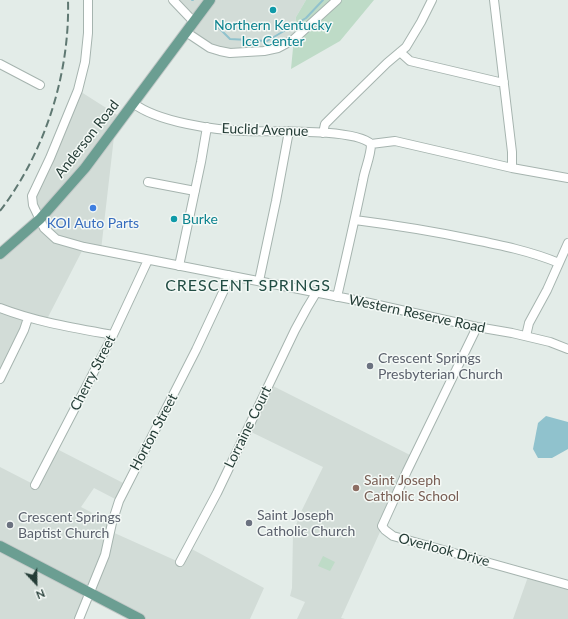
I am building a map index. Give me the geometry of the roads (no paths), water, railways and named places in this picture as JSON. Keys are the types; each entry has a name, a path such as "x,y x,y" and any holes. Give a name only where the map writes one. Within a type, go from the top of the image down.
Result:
{"main road":[{"name":"Anderson Road","path":"0,254 40,219 85,168 210,0"},
{"path":"0,546 140,619"}],"street":[{"name":"Western Reserve Road","path":"88,0 88,33 78,90 50,158 32,196 33,205 44,228 56,238 61,241 148,260 337,297 477,328 526,336 550,342 568,349"},
{"path":"173,0 194,22"},
{"path":"186,32 206,46 220,51 264,52 278,48 293,40 337,0"},
{"name":"Euclid Avenue","path":"133,103 141,109 158,117 207,127 243,131 323,133 325,124 387,63 406,47 432,0"},
{"path":"494,0 512,152 512,168"},
{"path":"400,52 410,61 504,82"},
{"path":"0,64 40,85"},
{"path":"179,266 207,127"},
{"path":"258,281 276,200 289,131"},
{"path":"323,133 367,140 371,144"},
{"path":"371,144 394,141 512,168 568,178"},
{"path":"337,297 371,144"},
{"path":"148,182 194,191"},
{"path":"355,220 419,229 484,242 534,254 558,263"},
{"path":"526,336 529,323 547,290 568,242"},
{"name":"Cherry Street","path":"35,485 112,335 148,260"},
{"name":"Horton Street","path":"79,619 105,556 113,518 119,501 196,350 224,290 229,275"},
{"name":"Lorraine Court","path":"180,562 217,493 306,308 316,293"},
{"path":"0,308 45,323 112,335"},
{"path":"0,380 24,330 28,318"},
{"name":"Overlook Drive","path":"477,328 407,471 382,526 390,535 568,585"}],"water":[{"path":"546,416 568,422 568,449 552,458 538,458 533,449 538,423"}],"waterway":[{"path":"218,27 230,39 267,41 306,18 323,0"}],"railway":[{"path":"0,211 30,164 52,111 65,56 68,0"}],"place":[{"name":"Northern Kentucky Ice Center","path":"273,10"},
{"name":"KOI Auto Parts","path":"93,208"},
{"name":"Burke","path":"174,219"},
{"name":"Crescent Springs Presbyterian Church","path":"370,366"},
{"name":"Saint Joseph Catholic School","path":"356,488"},
{"name":"Saint Joseph Catholic Church","path":"249,523"},
{"name":"Crescent Springs Baptist Church","path":"10,525"}],"district":[{"name":"CRESCENT SPRINGS","path":"248,286"}]}
